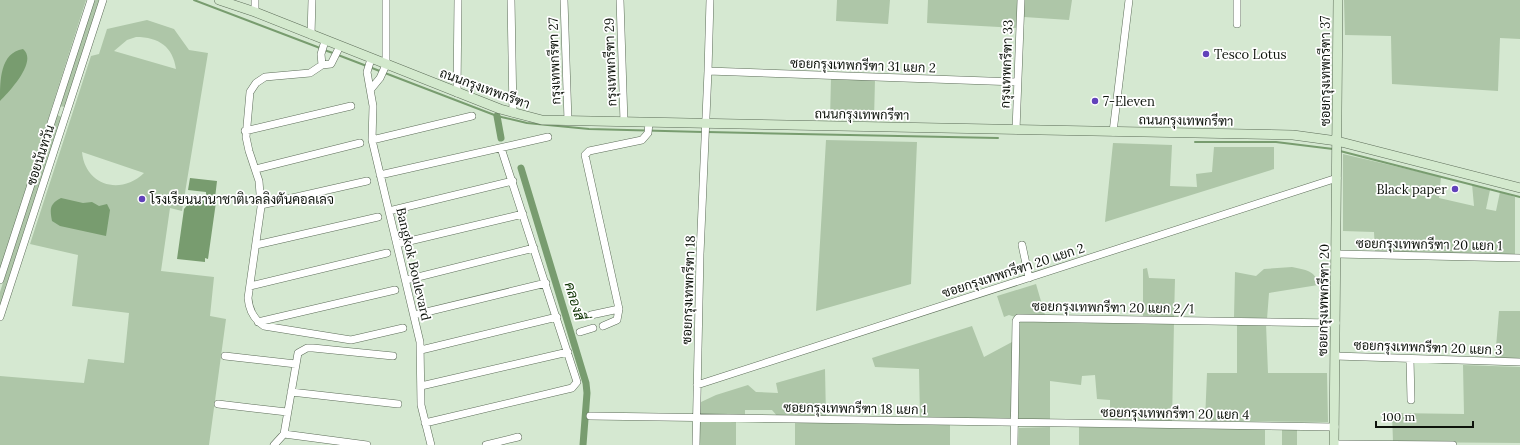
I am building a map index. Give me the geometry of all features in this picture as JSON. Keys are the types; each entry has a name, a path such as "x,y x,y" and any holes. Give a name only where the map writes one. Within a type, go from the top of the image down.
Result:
{"main road":[{"name":"ถนนกรุงเทพกรีฑา","path":"219,0 230,2 310,35 324,43 385,67 513,113 542,120 624,122 648,128 1016,130 1292,135 1337,148 1520,188"},
{"name":"ซอยกรุงเทพกรีฑา 37","path":"1337,148 1338,0"},
{"name":"ซอยกรุงเทพกรีฑา 20","path":"1334,445 1337,148"}],"street":[{"name":"ซอยนันทวัน","path":"0,280 91,0"},
{"name":"ซอยนันทวัน","path":"0,317 103,0"},
{"path":"254,12 255,0"},
{"path":"310,35 312,0"},
{"path":"371,89 380,78 385,67 386,0"},
{"path":"457,93 458,0"},
{"path":"511,0 513,113"},
{"name":"กรุงเทพกรีฑา 27","path":"564,0 568,121"},
{"name":"กรุงเทพกรีฑา 29","path":"620,0 624,122"},
{"name":"ซอยกรุงเทพกรีฑา 18","path":"696,445 710,0"},
{"name":"กรุงเทพกรีฑา 33","path":"1016,130 1021,0"},
{"path":"1114,132 1129,0"},
{"path":"1237,0 1237,24"},
{"path":"322,65 321,54 324,43"},
{"path":"339,49 331,64 322,65 310,72 265,77 256,83 250,92 245,131 249,151 259,181 261,205 250,286 250,312 258,322 264,326 351,340 403,328"},
{"name":"Bangkok Boulevard","path":"370,61 367,72 373,106 372,140 406,280 421,350 421,405 431,445"},
{"name":"ซอยกรุงเทพกรีฑา 31 แยก 2","path":"708,71 1017,82"},
{"path":"245,131 351,106"},
{"path":"56,110 66,113"},
{"path":"372,140 472,116"},
{"path":"603,326 617,320 619,309 585,155 589,151 642,140 648,128"},
{"path":"380,175 548,137"},
{"path":"256,169 360,143"},
{"path":"425,423 572,388 577,382 577,378 501,148"},
{"name":"ซอยกรุงเทพกรีฑา 20 แยก 2","path":"697,385 1337,178"},
{"path":"261,205 367,181"},
{"path":"389,211 513,181"},
{"path":"397,244 523,214"},
{"path":"256,245 378,217"},
{"path":"1022,246 1029,278"},
{"path":"406,280 534,248"},
{"path":"250,286 387,253"},
{"name":"ซอยกรุงเทพกรีฑา 20 แยก 1","path":"1337,254 1520,258"},
{"path":"414,315 546,283"},
{"path":"258,322 394,290"},
{"path":"591,315 619,309"},
{"path":"421,350 557,317"},
{"name":"ซอยกรุงเทพกรีฑา 20 แยก 2/1","path":"1014,445 1016,321 1018,318 1336,323"},
{"path":"580,332 593,328"},
{"path":"274,445 284,434 298,353 307,348 393,356"},
{"path":"421,386 568,352"},
{"path":"225,356 296,364"},
{"name":"ซอยกรุงเทพกรีฑา 20 แยก 3","path":"1335,356 1520,362"},
{"path":"1410,359 1411,400"},
{"path":"291,392 398,404"},
{"path":"218,404 287,412"},
{"name":"ซอยกรุงเทพกรีฑา 18 แยก 1","path":"590,416 1014,423"},
{"name":"ซอยกรุงเทพกรีฑา 20 แยก 4","path":"1014,423 1335,427"},
{"path":"284,434 367,445"},
{"path":"486,445 518,437"},
{"path":"1334,445 1453,445"}],"shaded area":[{"path":"0,0 86,0 0,270"},
{"path":"93,0 100,0 65,107 59,106"},
{"path":"837,0 890,0 888,24 836,21"},
{"path":"928,0 1017,0 1017,28 927,23"},
{"path":"1024,0 1072,0 1069,20 1024,17"},
{"path":"1344,0 1520,0 1520,39 1500,38 1498,91 1392,84 1391,36 1345,35"},
{"path":"147,20 174,29 189,50 208,53 182,211 170,208 161,271 214,277 210,316 226,319 209,445 0,445 0,376 84,383 88,359 124,363 129,313 72,306 78,255 30,244 91,56 99,54 107,29","holes":["136,37 152,39 164,45 172,55 176,69 114,51 127,40","82,152 144,173 135,180 125,184 105,184 90,172 85,163"]},
{"path":"23,49 27,54 25,68 16,83 0,101 1,76 6,62 15,52"},
{"path":"831,78 875,79 874,120 830,119"},
{"path":"57,115 62,117 0,309 0,292"},
{"path":"826,140 917,142 911,284 816,311"},
{"path":"1113,143 1172,145 1170,186 1197,187 1196,174 1212,172 1214,147 1274,147 1274,169 1105,222"},
{"path":"1343,154 1441,177 1439,198 1474,206 1472,184 1490,190 1486,209 1496,211 1500,192 1515,197 1515,255 1375,252 1374,232 1343,231"},
{"path":"190,178 217,181 215,198 206,197 206,192 188,190"},
{"path":"61,198 83,203 92,202 99,206 107,204 110,210 106,236 60,226 52,221 52,205"},
{"path":"190,199 216,202 208,259 205,258 205,262 177,259 184,209 189,203"},
{"path":"1292,267 1305,270 1315,276 1318,285 1269,293 1267,319 1234,317 1235,272 1256,276 1264,269"},
{"path":"1147,268 1149,278 1175,279 1174,318 1143,316 1143,269"},
{"path":"1036,284 1045,315 1015,317 1009,315 1004,317 997,296"},
{"path":"1499,311 1520,311 1520,359 1495,359"},
{"path":"1023,320 1174,322 1172,422 1110,420 1110,400 1097,399 1095,375 1082,376 1081,385 1050,381 1050,419 1017,419 1019,323"},
{"path":"1237,323 1266,324 1268,373 1327,373 1328,422 1205,421 1207,373 1237,373"},
{"path":"972,326 984,357 1012,342 1012,414 1009,420 920,418 919,369 875,367 872,358"},
{"path":"1463,365 1520,367 1520,443 1393,442 1392,413 1464,414"},
{"path":"825,369 826,418 778,417 772,410 745,410 745,416 700,416 701,402 716,395 748,385 756,392 778,393 776,383"},
{"path":"700,421 736,422 736,445 700,445"},
{"path":"795,422 950,425 950,445 795,445"},
{"path":"1050,427 1050,445 1018,445 1019,428"},
{"path":"1079,427 1265,429 1265,445 1079,445"},
{"path":"1282,429 1297,430 1297,445 1282,445"}],"waterway":[{"path":"194,0 320,48"},
{"path":"324,50 333,53"},
{"path":"338,55 497,116 527,123 589,129 703,132"},
{"name":"คลองสี่","path":"497,116 501,138"},
{"path":"707,132 998,138"},
{"path":"1195,142 1276,142 1333,149"},
{"path":"1340,151 1520,197"},
{"name":"คลองสี่","path":"521,168 586,383 587,393 583,445"}],"place":[{"name":"Tesco Lotus","path":"1206,54"},
{"name":"7-Eleven","path":"1095,101"},
{"name":"Black paper","path":"1455,189"},
{"name":"โรงเรียนนานาชาติเวลลิงตันคอลเลจ","path":"142,199"}]}
